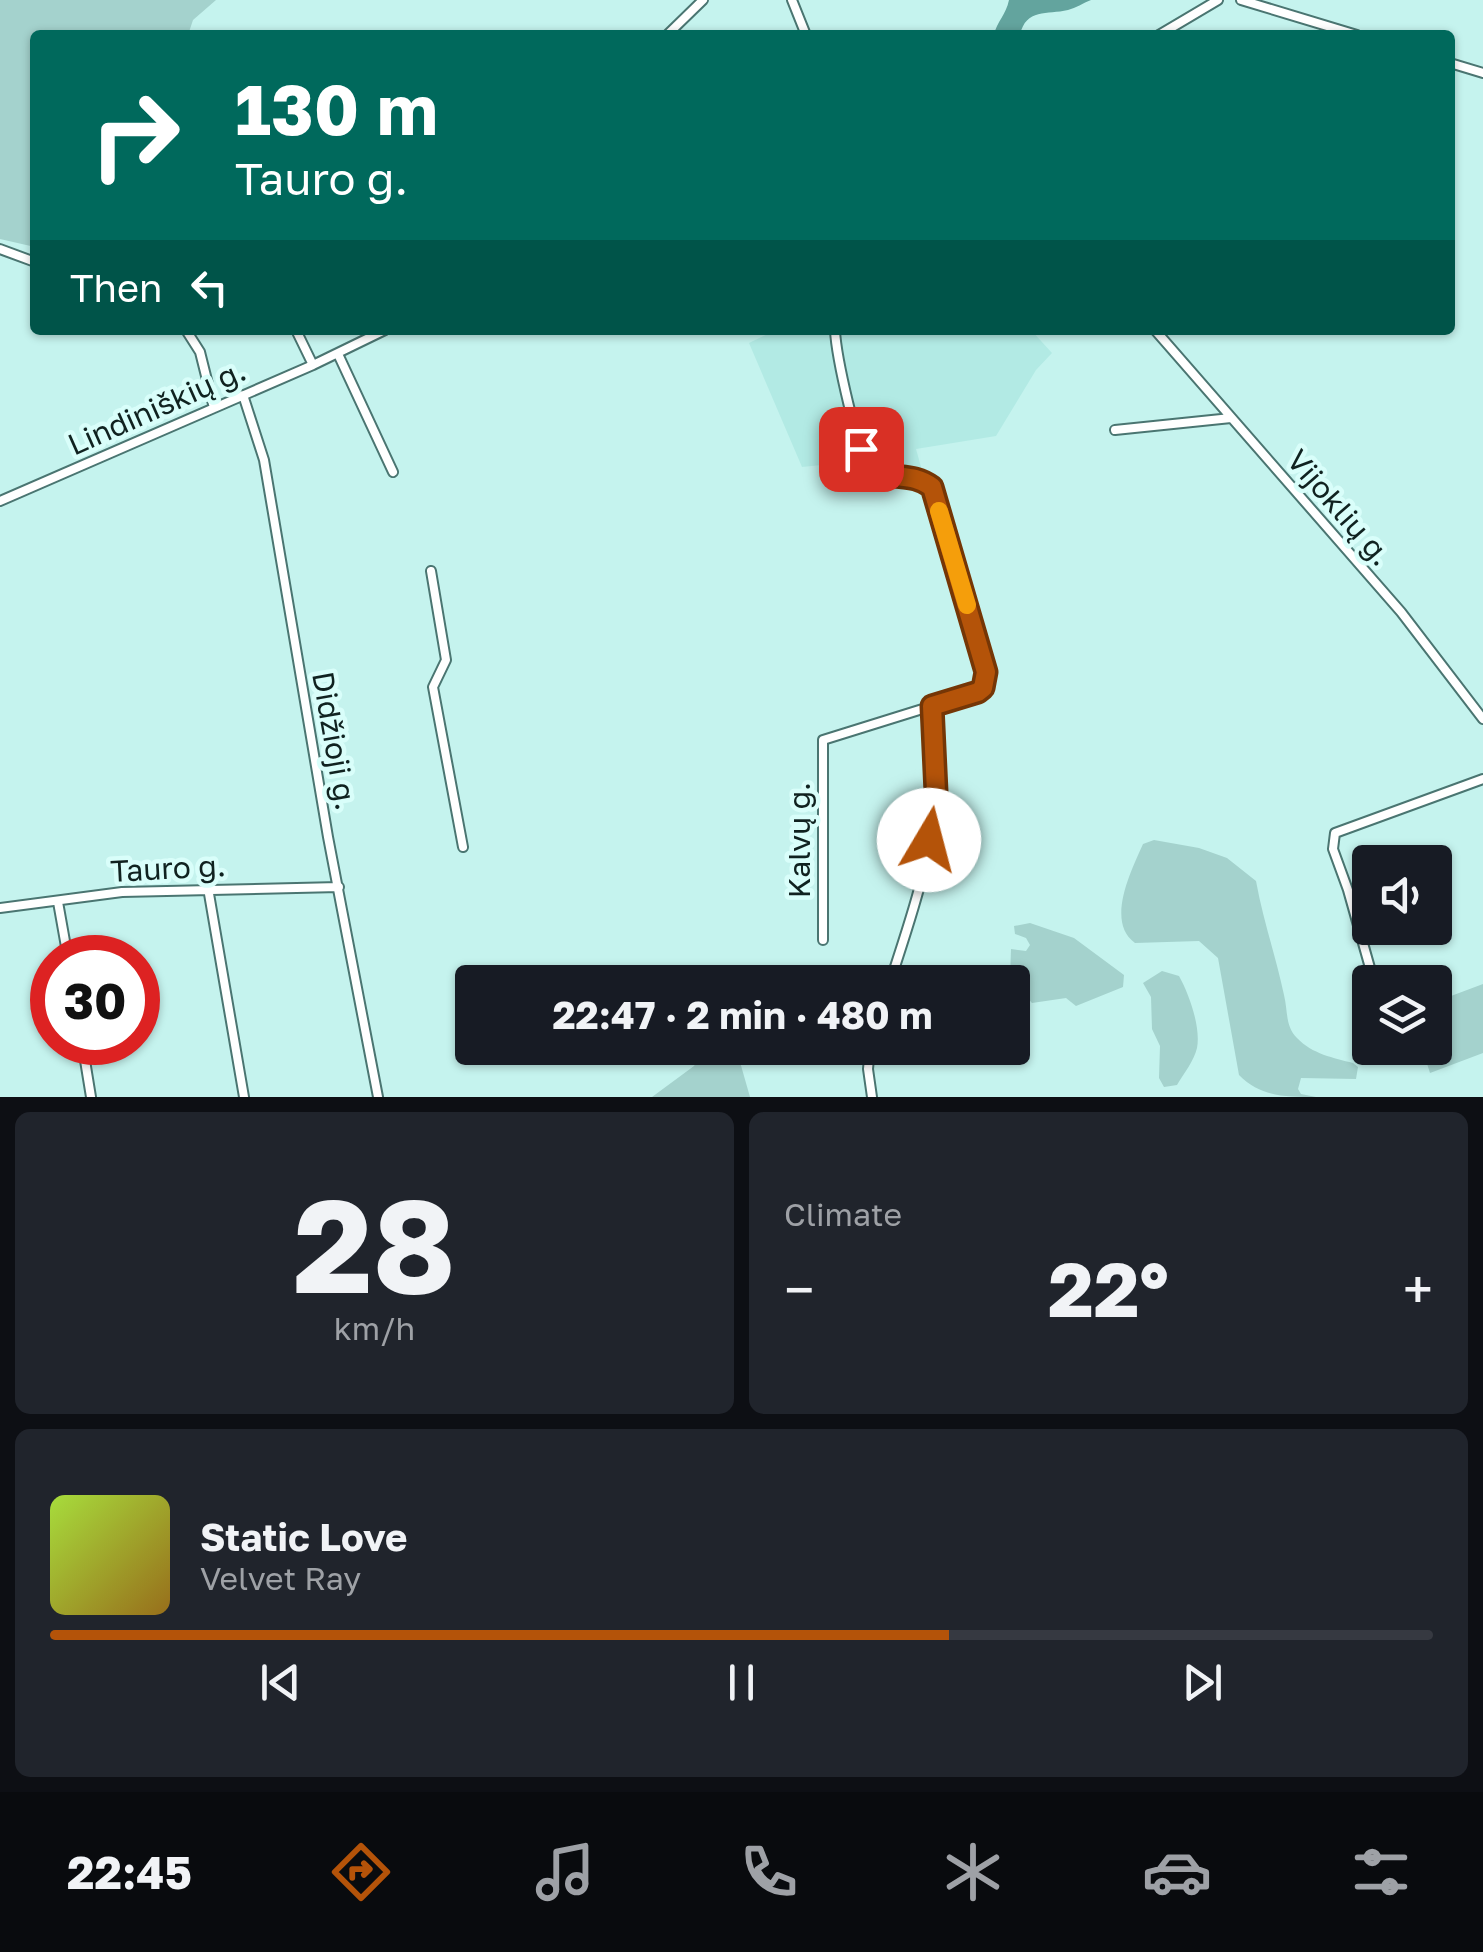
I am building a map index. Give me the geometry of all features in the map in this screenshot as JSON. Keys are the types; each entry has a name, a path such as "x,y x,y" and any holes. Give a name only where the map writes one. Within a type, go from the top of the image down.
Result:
{"street":[{"path":"675,30 702,0"},
{"path":"792,0 804,30"},
{"path":"1167,30 1218,0"},
{"path":"1241,0 1340,30"},
{"path":"1455,65 1483,73"},
{"path":"0,249 30,260"},
{"path":"189,335 200,352 214,408"},
{"path":"298,335 313,366"},
{"name":"Lindiniškių g.","path":"0,501 376,335"},
{"path":"835,335 858,444 868,467 924,481 932,487 986,681 978,692 932,706 934,814 915,904 895,965"},
{"name":"Vijoklių g.","path":"1159,335 1401,612 1483,718"},
{"path":"338,354 393,472"},
{"name":"Didžioji g.","path":"243,395 264,460 378,1097"},
{"path":"1115,430 1231,418"},
{"path":"431,571 446,660 433,687 463,847"},
{"name":"Kalvų g.","path":"822,940 824,740 932,706"},
{"path":"1369,965 1333,849 1335,834 1483,779"},
{"name":"Tauro g.","path":"0,908 122,892 338,887"},
{"path":"208,888 244,1097"},
{"path":"58,902 64,935"},
{"path":"86,1065 92,1097"},
{"path":"868,1065 872,1097"}],"shaded area":[{"path":"1009,0 1091,0 1068,10 1032,17 1022,30 996,30"},
{"path":"766,335 1036,335 1052,353 1036,370 996,436 916,449 923,474 886,468 871,460 802,467 749,343"}],"green space":[{"path":"0,0 216,0 193,20 190,30 30,30 30,246 0,239"},
{"path":"1154,840 1199,848 1227,858 1256,881 1290,1028 1309,1048 1356,1065 1356,1079 1301,1078 1301,1094 1316,1097 1294,1097 1265,1092 1239,1075 1218,958 1199,941 1135,943 1126,934 1121,909 1143,844"},
{"path":"1030,923 1074,938 1124,975 1123,987 1076,1006 1066,998 1032,1003 1030,965 1010,965 1011,949 1026,951 1030,945 1026,938 1015,934 1014,926"},
{"path":"1162,971 1179,976 1193,1011 1198,1040 1194,1058 1177,1085 1164,1087 1159,1078 1160,1046 1152,1029 1151,997 1143,983"},
{"path":"1483,984 1483,1053 1452,1065 1452,996"},
{"path":"741,1065 750,1097 652,1097 694,1066"},
{"path":"1427,1065 1451,1065 1430,1073"}],"slow traffic":[{"path":"939,511 967,605"}],"route":[{"path":"861,449 868,467 924,481 932,487 986,672 986,681 978,692 932,706 936,792 929,840"}]}
